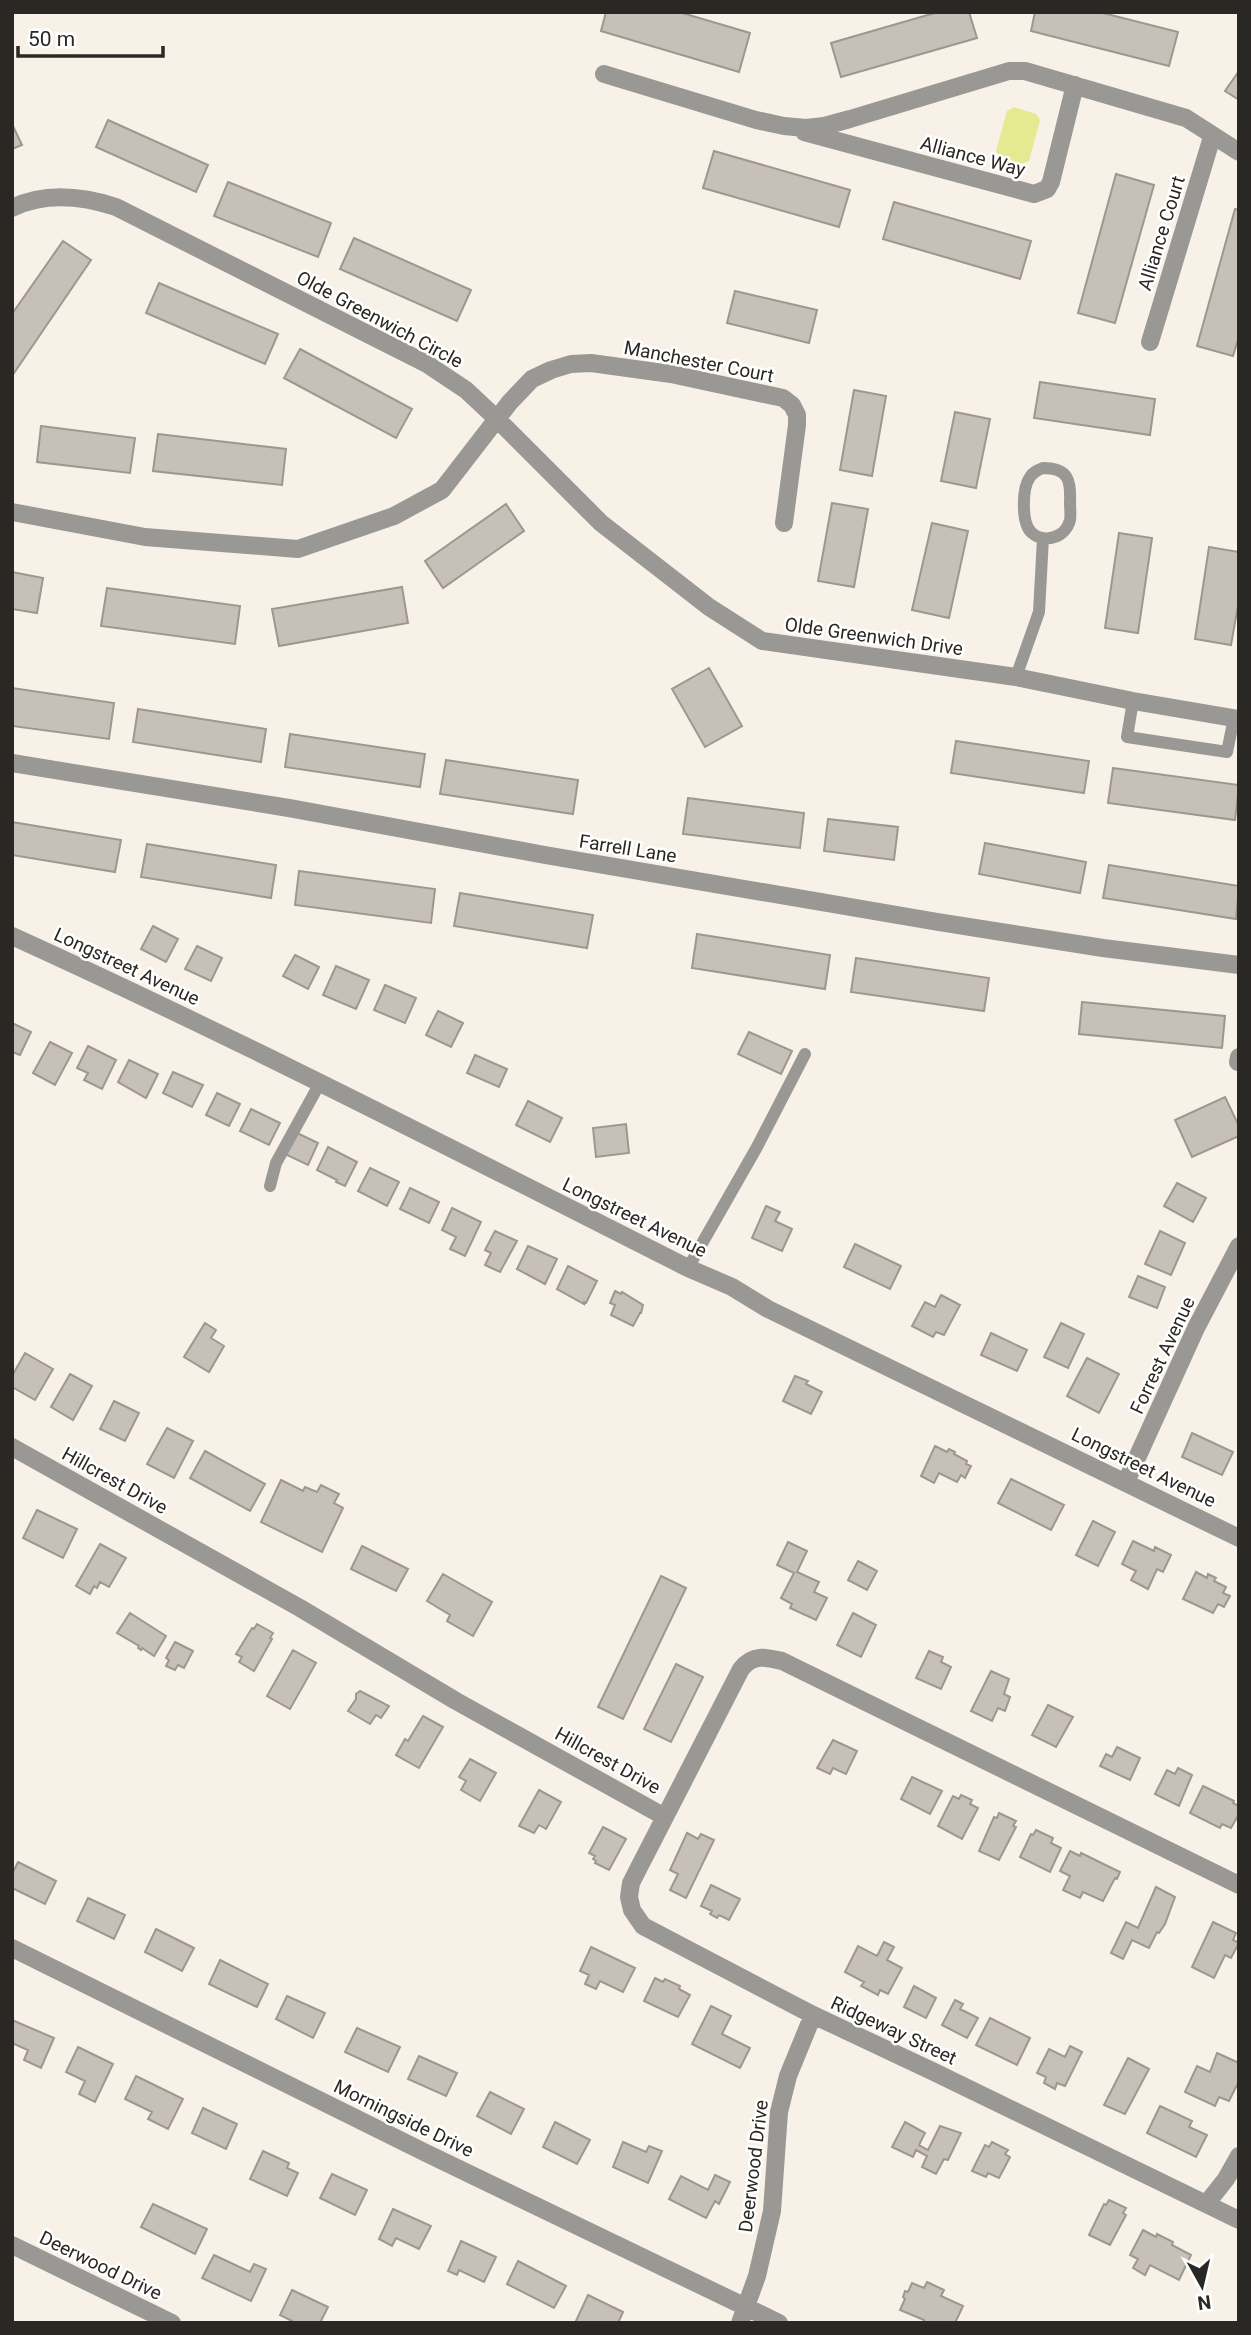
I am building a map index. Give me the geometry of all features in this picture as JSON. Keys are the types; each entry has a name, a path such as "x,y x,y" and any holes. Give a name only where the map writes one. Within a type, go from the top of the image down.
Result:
{"street":[{"name":"Alliance Way","path":"784,126 824,126 1009,71 1025,71 1186,118 1239,152"},
{"name":"Alliance Way","path":"604,74 756,120 1034,194 1047,189 1051,182 1075,85"},
{"name":"Alliance Court","path":"1150,342 1212,137"},
{"name":"Olde Greenwich Circle","path":"12,208 35,200 64,197 93,200 116,207 427,364 466,390 497,419"},
{"name":"Manchester Court","path":"497,419 532,379 570,364 591,363 671,374 783,398 792,405 797,415 797,425 783,523"},
{"path":"12,512 145,537 298,549 394,516 442,490 497,419"},
{"name":"Olde Greenwich Drive","path":"497,419 601,523 709,607 762,641 1016,677 1236,719"},
{"name":"Farrell Lane","path":"12,763 289,808 558,858 938,922 1103,948 1239,965"},
{"name":"Longstreet Avenue","path":"12,936 122,986 320,1083 688,1268 732,1287 768,1309 1239,1538"},
{"name":"Forrest Avenue","path":"1126,1482 1196,1328 1239,1247"},
{"name":"Hillcrest Drive","path":"12,1447 300,1608 456,1701 665,1817 741,1670 753,1659 761,1656 782,1661 1239,1885"},
{"name":"Ridgeway Street","path":"665,1817 631,1883 629,1897 639,1922 705,1961 813,2015 1239,2220"},
{"name":"Morningside Drive","path":"12,1948 414,2146 743,2315 779,2323"},
{"name":"Deerwood Drive","path":"743,2315 757,2276 772,2211 779,2112 788,2076 813,2015"},
{"path":"1207,2203 1226,2179 1239,2156"},
{"name":"Deerwood Drive","path":"12,2245 172,2323"}],"lane":[{"path":"1052,468 1061,471 1071,485 1070,520 1060,535 1043,538 1034,535 1024,520 1025,487 1035,472 1052,468"},
{"path":"1016,677 1039,612 1043,538"},
{"path":"1133,701 1127,737 1227,752 1236,719"},
{"path":"688,1268 757,1147 805,1054"},
{"path":"270,1186 276,1163 320,1083"}],"green space":[{"path":"1014,107 1036,114 1040,120 1029,161 1021,164 999,156 996,151 1007,111"}],"building":[{"path":"606,12 679,12 750,33 739,72 601,31"},
{"path":"938,12 969,12 977,38 841,77 831,43"},
{"path":"1035,12 1099,12 1178,32 1169,66 1031,31"},
{"path":"1239,71 1239,100 1225,91"},
{"path":"108,120 208,165 196,192 96,147"},
{"path":"12,124 22,145 12,149"},
{"path":"714,151 850,190 839,227 703,188"},
{"path":"1116,174 1154,185 1115,323 1078,313"},
{"path":"228,182 331,223 318,257 214,216"},
{"path":"894,202 1031,241 1020,279 883,239"},
{"path":"1235,209 1239,210 1239,336 1233,356 1197,346"},
{"path":"354,238 471,290 457,321 340,269"},
{"path":"63,241 91,260 12,376 12,314"},
{"path":"159,283 278,334 265,364 146,313"},
{"path":"735,291 817,310 809,343 727,323"},
{"path":"300,349 412,409 396,438 284,378"},
{"path":"1040,382 1155,399 1150,435 1034,418"},
{"path":"854,390 886,396 872,476 840,470"},
{"path":"955,412 990,419 976,488 941,481"},
{"path":"41,426 135,438 130,473 37,462"},
{"path":"158,434 286,449 282,485 153,471"},
{"path":"832,503 868,509 854,587 818,581"},
{"path":"506,504 524,531 443,588 425,561"},
{"path":"932,523 968,531 949,618 912,610"},
{"path":"1119,533 1152,538 1138,633 1105,628"},
{"path":"1209,547 1239,552 1239,600 1231,645 1195,639"},
{"path":"12,572 43,578 37,613 12,609"},
{"path":"402,587 408,623 279,646 272,609"},
{"path":"107,588 240,606 235,644 101,626"},
{"path":"709,668 742,726 705,747 672,689"},
{"path":"12,688 114,703 109,739 12,726"},
{"path":"138,709 266,729 261,762 133,742"},
{"path":"290,734 425,754 420,787 285,767"},
{"path":"956,741 1089,761 1084,793 951,773"},
{"path":"446,760 578,780 573,814 440,794"},
{"path":"1113,768 1239,785 1235,820 1108,803"},
{"path":"688,798 804,813 800,848 683,834"},
{"path":"828,819 898,827 894,860 824,851"},
{"path":"12,822 121,840 115,872 12,855"},
{"path":"985,843 1086,862 1080,893 979,874"},
{"path":"147,844 276,865 271,898 141,877"},
{"path":"1109,865 1239,886 1236,919 1103,898"},
{"path":"299,871 435,889 431,923 295,905"},
{"path":"460,893 593,915 587,948 454,926"},
{"path":"153,926 178,939 166,962 141,949"},
{"path":"697,934 830,955 825,989 692,968"},
{"path":"197,946 222,958 211,981 185,969"},
{"path":"295,955 319,967 308,989 283,976"},
{"path":"856,958 989,978 984,1011 851,992"},
{"path":"336,966 369,980 356,1009 323,995"},
{"path":"385,985 416,998 405,1023 374,1010"},
{"path":"1082,1002 1225,1016 1222,1048 1079,1034"},
{"path":"438,1011 463,1023 451,1047 426,1035"},
{"path":"12,1023 31,1032 20,1055 12,1052"},
{"path":"749,1032 792,1051 781,1074 738,1054"},
{"path":"50,1042 72,1053 55,1085 33,1073"},
{"path":"88,1046 116,1060 102,1089 84,1080 88,1073 77,1068"},
{"path":"475,1055 507,1069 499,1087 467,1073"},
{"path":"129,1060 158,1074 146,1098 118,1082"},
{"path":"173,1072 203,1085 192,1107 163,1093"},
{"path":"217,1093 240,1104 229,1126 206,1115"},
{"path":"1225,1097 1239,1126 1239,1136 1192,1157 1175,1120"},
{"path":"528,1101 562,1118 550,1142 516,1125"},
{"path":"251,1109 280,1123 269,1145 240,1131"},
{"path":"626,1124 629,1153 596,1157 593,1128"},
{"path":"295,1132 318,1143 308,1165 285,1154"},
{"path":"328,1147 357,1162 345,1186 317,1170"},
{"path":"370,1168 399,1182 387,1206 358,1191"},
{"path":"1177,1183 1206,1198 1193,1222 1164,1206"},
{"path":"410,1188 439,1202 429,1223 400,1209"},
{"path":"766,1206 780,1212 775,1221 792,1229 782,1251 752,1238"},
{"path":"452,1208 481,1222 465,1256 450,1249 456,1237 442,1230"},
{"path":"495,1231 517,1241 500,1272 485,1265 491,1253 485,1250"},
{"path":"1160,1231 1185,1243 1171,1275 1145,1264"},
{"path":"855,1244 901,1266 890,1289 844,1267"},
{"path":"528,1246 557,1259 545,1284 517,1269"},
{"path":"568,1266 597,1281 584,1304 557,1289"},
{"path":"1138,1276 1165,1287 1157,1308 1129,1297"},
{"path":"615,1291 621,1294 622,1292 643,1305 633,1326 611,1315 615,1305 610,1303"},
{"path":"941,1295 960,1305 944,1335 936,1332 933,1337 912,1326 925,1302 935,1307"},
{"path":"205,1323 216,1330 211,1338 224,1346 209,1372 184,1357"},
{"path":"1061,1323 1084,1334 1068,1368 1044,1357"},
{"path":"991,1333 1027,1350 1017,1371 981,1355"},
{"path":"25,1353 53,1369 35,1400 12,1387 12,1376"},
{"path":"1087,1358 1119,1374 1099,1413 1067,1396"},
{"path":"70,1374 92,1386 73,1420 51,1407"},
{"path":"795,1376 808,1381 806,1384 822,1392 811,1414 783,1401"},
{"path":"114,1401 139,1413 125,1441 100,1429"},
{"path":"167,1428 193,1441 174,1478 147,1464"},
{"path":"1192,1433 1233,1452 1222,1475 1182,1457"},
{"path":"935,1446 947,1452 949,1449 967,1461 966,1464 971,1466 965,1478 961,1475 957,1482 939,1473 934,1483 921,1476"},
{"path":"205,1451 265,1484 250,1511 190,1478"},
{"path":"1011,1479 1064,1505 1051,1530 998,1503"},
{"path":"281,1480 303,1491 305,1487 317,1492 321,1485 339,1494 334,1503 343,1508 322,1552 261,1522"},
{"path":"37,1510 77,1529 63,1558 23,1538"},
{"path":"1093,1521 1115,1532 1098,1566 1076,1555"},
{"path":"1133,1541 1154,1551 1155,1547 1171,1555 1163,1572 1157,1569 1148,1589 1131,1580 1136,1571 1122,1564"},
{"path":"788,1542 807,1551 797,1572 819,1582 814,1592 827,1598 816,1620 790,1608 792,1604 781,1598 794,1573 777,1565"},
{"path":"100,1544 126,1558 109,1587 100,1582 90,1594 76,1586"},
{"path":"362,1546 408,1569 396,1591 351,1569"},
{"path":"858,1561 877,1571 867,1590 848,1580"},
{"path":"1196,1572 1207,1578 1208,1574 1216,1578 1214,1581 1226,1587 1223,1593 1230,1596 1224,1607 1218,1604 1213,1613 1183,1599"},
{"path":"443,1574 492,1602 473,1636 447,1621 450,1615 427,1601"},
{"path":"661,1576 686,1588 623,1719 598,1707"},
{"path":"130,1613 166,1636 154,1656 117,1633"},
{"path":"853,1613 876,1625 861,1657 837,1645"},
{"path":"257,1624 273,1633 254,1671 239,1662 242,1657 236,1654"},
{"path":"175,1642 193,1651 184,1668 178,1665 175,1670 166,1666 169,1660 166,1658"},
{"path":"293,1650 316,1663 290,1709 267,1696"},
{"path":"929,1651 943,1657 941,1662 951,1667 941,1689 916,1678"},
{"path":"676,1664 703,1677 671,1742 644,1729"},
{"path":"991,1671 1009,1679 1004,1694 1010,1697 1005,1711 998,1708 992,1721 971,1711"},
{"path":"360,1691 389,1706 381,1718 376,1715 370,1724 348,1711"},
{"path":"1048,1705 1073,1717 1056,1747 1032,1735"},
{"path":"423,1716 443,1727 419,1768 396,1755"},
{"path":"833,1740 857,1751 846,1774 833,1768 830,1774 817,1768"},
{"path":"1117,1747 1140,1758 1130,1780 1100,1766 1106,1754 1112,1757"},
{"path":"470,1759 496,1773 480,1801 461,1790 466,1781 459,1777"},
{"path":"1178,1768 1192,1775 1179,1806 1155,1794 1167,1770 1175,1774"},
{"path":"912,1777 942,1791 930,1814 901,1799"},
{"path":"1203,1786 1239,1806 1239,1814 1231,1828 1222,1824 1220,1828 1190,1813"},
{"path":"539,1790 561,1802 546,1829 539,1825 534,1833 519,1826"},
{"path":"961,1795 972,1800 970,1804 978,1808 962,1839 938,1826 953,1796 959,1799"},
{"path":"999,1813 1016,1821 1013,1826 1016,1827 999,1860 979,1851 994,1817 997,1818"},
{"path":"603,1827 626,1839 609,1870 595,1863 595,1856 589,1853"},
{"path":"1036,1830 1053,1838 1051,1843 1061,1848 1050,1872 1020,1857 1031,1834"},
{"path":"687,1833 698,1839 701,1834 714,1840 686,1898 670,1890 678,1874 670,1870"},
{"path":"1070,1851 1080,1856 1081,1853 1120,1872 1103,1901 1083,1892 1080,1898 1063,1890 1070,1876 1060,1871"},
{"path":"18,1862 56,1881 45,1904 12,1888 12,1874"},
{"path":"711,1885 740,1899 729,1920 719,1915 717,1918 710,1914 712,1911 701,1906"},
{"path":"1156,1887 1175,1897 1165,1924 1159,1933 1157,1932 1149,1948 1132,1940 1123,1959 1111,1953 1126,1922 1138,1928"},
{"path":"88,1898 125,1915 114,1939 77,1921"},
{"path":"1213,1922 1236,1933 1233,1940 1239,1943 1231,1958 1225,1955 1214,1978 1192,1967"},
{"path":"156,1929 194,1948 182,1971 145,1952"},
{"path":"884,1942 894,1947 887,1960 902,1968 888,1994 880,1990 878,1995 861,1986 864,1982 845,1972 858,1946 877,1956"},
{"path":"591,1947 635,1968 623,1992 600,1981 596,1989 585,1984 589,1975 580,1971"},
{"path":"220,1960 268,1984 257,2007 209,1984"},
{"path":"655,1978 680,1986 679,1989 690,1995 678,2017 644,2001"},
{"path":"914,1986 936,1998 926,2018 904,2007"},
{"path":"287,1996 325,2013 313,2038 276,2019"},
{"path":"955,2000 963,2004 960,2009 978,2018 967,2038 942,2025"},
{"path":"711,2006 731,2016 722,2034 750,2048 740,2068 692,2044"},
{"path":"990,2018 1030,2038 1017,2065 976,2045"},
{"path":"12,2020 54,2038 41,2068 24,2060 28,2050 12,2043"},
{"path":"357,2028 400,2047 388,2072 345,2052"},
{"path":"1070,2046 1082,2052 1065,2086 1057,2083 1055,2089 1044,2083 1046,2077 1037,2073 1049,2049 1065,2057"},
{"path":"78,2047 113,2064 95,2102 79,2094 85,2081 66,2072"},
{"path":"1217,2053 1239,2063 1239,2081 1229,2101 1219,2097 1215,2106 1185,2092 1197,2066 1210,2072"},
{"path":"419,2056 457,2073 446,2096 408,2079"},
{"path":"1128,2058 1149,2069 1125,2114 1104,2105"},
{"path":"136,2076 183,2099 168,2129 148,2119 152,2112 125,2099"},
{"path":"490,2092 524,2109 511,2134 477,2116"},
{"path":"1160,2106 1192,2121 1189,2127 1207,2135 1196,2157 1147,2133"},
{"path":"203,2108 237,2124 226,2149 192,2133"},
{"path":"555,2122 590,2140 577,2164 543,2147"},
{"path":"905,2122 925,2133 919,2145 928,2150 940,2126 961,2133 948,2160 944,2159 936,2174 922,2167 927,2156 916,2150 913,2157 892,2147"},
{"path":"623,2142 646,2152 649,2146 662,2151 648,2183 613,2167"},
{"path":"992,2142 1008,2150 1005,2154 1010,2157 999,2178 988,2173 986,2177 972,2171 985,2145 989,2147"},
{"path":"263,2151 289,2163 287,2168 298,2173 287,2196 250,2179"},
{"path":"332,2174 367,2190 355,2215 320,2198"},
{"path":"715,2175 730,2182 719,2204 715,2201 706,2218 669,2199 681,2176 708,2190"},
{"path":"1109,2200 1126,2208 1123,2213 1126,2215 1110,2245 1089,2235 1104,2204"},
{"path":"153,2204 207,2229 195,2254 141,2227"},
{"path":"393,2209 431,2226 419,2249 396,2238 392,2246 379,2239"},
{"path":"1143,2230 1173,2242 1172,2245 1191,2255 1179,2280 1150,2265 1145,2275 1133,2268 1138,2259 1130,2255"},
{"path":"461,2241 496,2257 484,2282 459,2270 457,2275 448,2271"},
{"path":"214,2255 250,2272 254,2264 266,2269 251,2301 202,2278"},
{"path":"518,2261 566,2286 554,2308 507,2284"},
{"path":"927,2282 944,2290 941,2296 963,2306 955,2323 924,2323 924,2320 900,2310 905,2291 908,2292 912,2283 924,2288"},
{"path":"292,2290 328,2307 320,2323 296,2323 280,2315"},
{"path":"588,2295 623,2312 618,2323 575,2323"}]}
